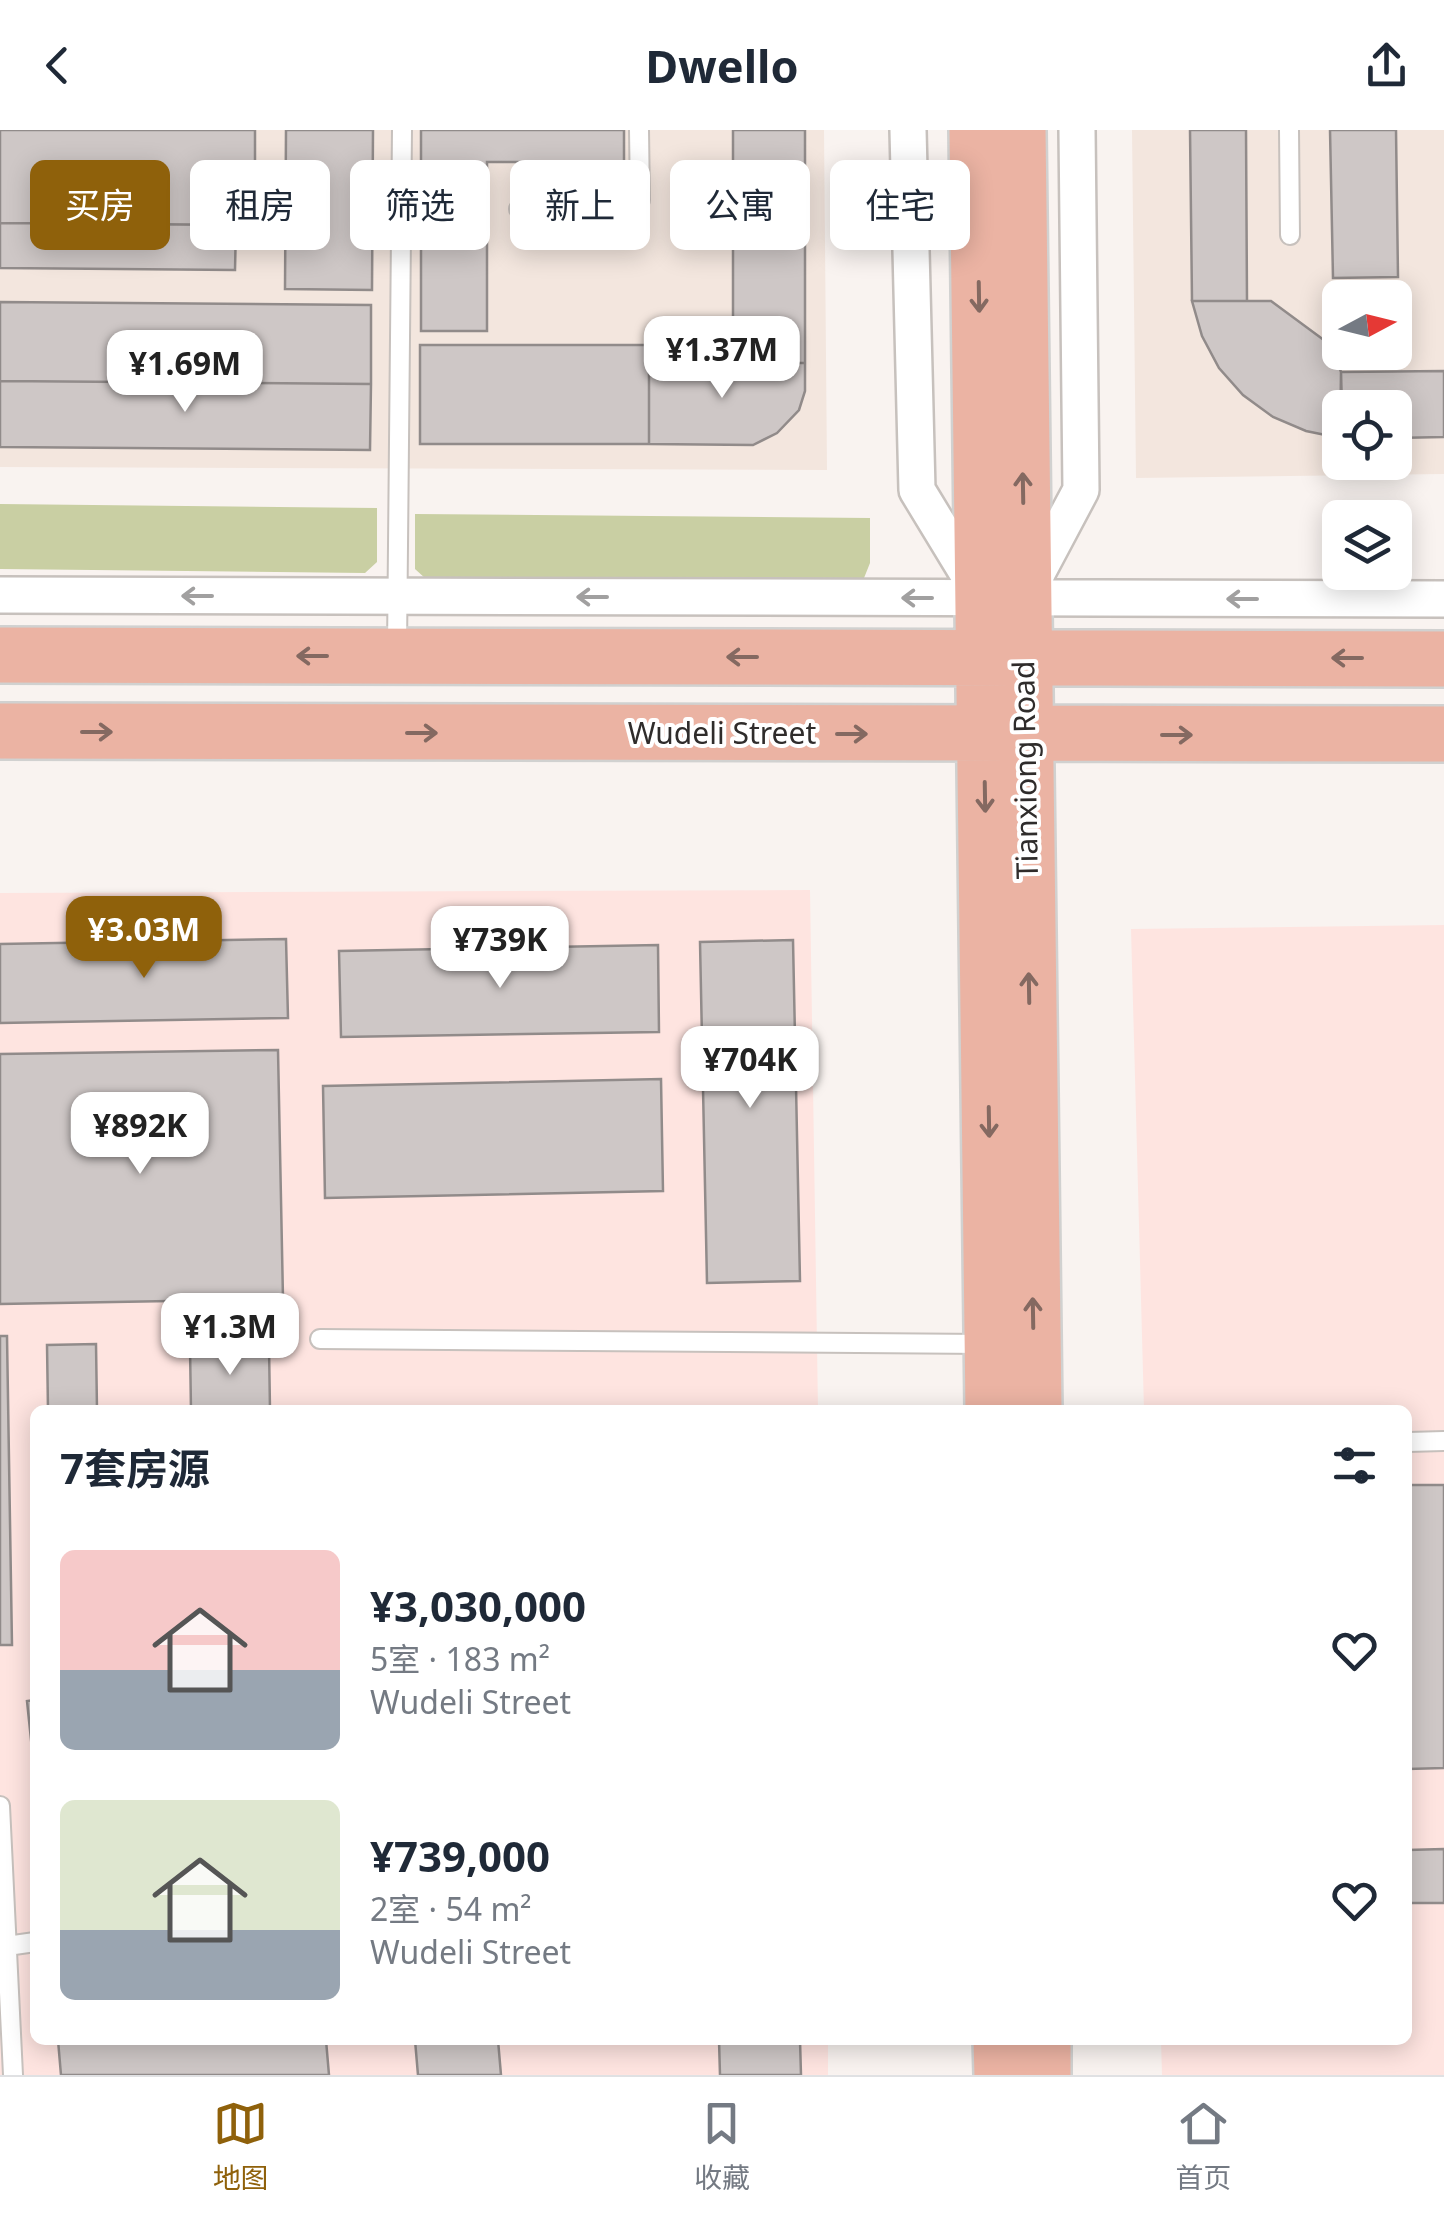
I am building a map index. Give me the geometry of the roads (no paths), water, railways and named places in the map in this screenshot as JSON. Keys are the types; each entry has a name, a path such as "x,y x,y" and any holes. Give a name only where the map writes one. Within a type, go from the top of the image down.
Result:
{"main road":[{"name":"Tianxiong Road","path":"976,130 1003,598 1005,734 1034,1405"},
{"name":"Tianxiong Road","path":"1003,598 1018,130"},
{"path":"0,654 1444,659"},
{"name":"Wudeli Street","path":"0,732 1444,734"},
{"name":"Tianxiong Road","path":"993,1405 1005,734"},
{"path":"1001,2045 1002,2075"},
{"path":"1043,2045 1043,2075"}],"street":[{"path":"908,130 917,490 1003,598"},
{"path":"1003,598 1081,490 1077,130"},
{"path":"0,595 1444,599"}],"lane":[{"path":"396,656 402,130"},
{"path":"639,130 639,160"},
{"path":"1288,130 1290,235"},
{"path":"320,1339 992,1344"},
{"path":"1412,1442 1444,1441"},
{"path":"0,1806 14,2075"},
{"path":"7,1946 30,1943"}]}
